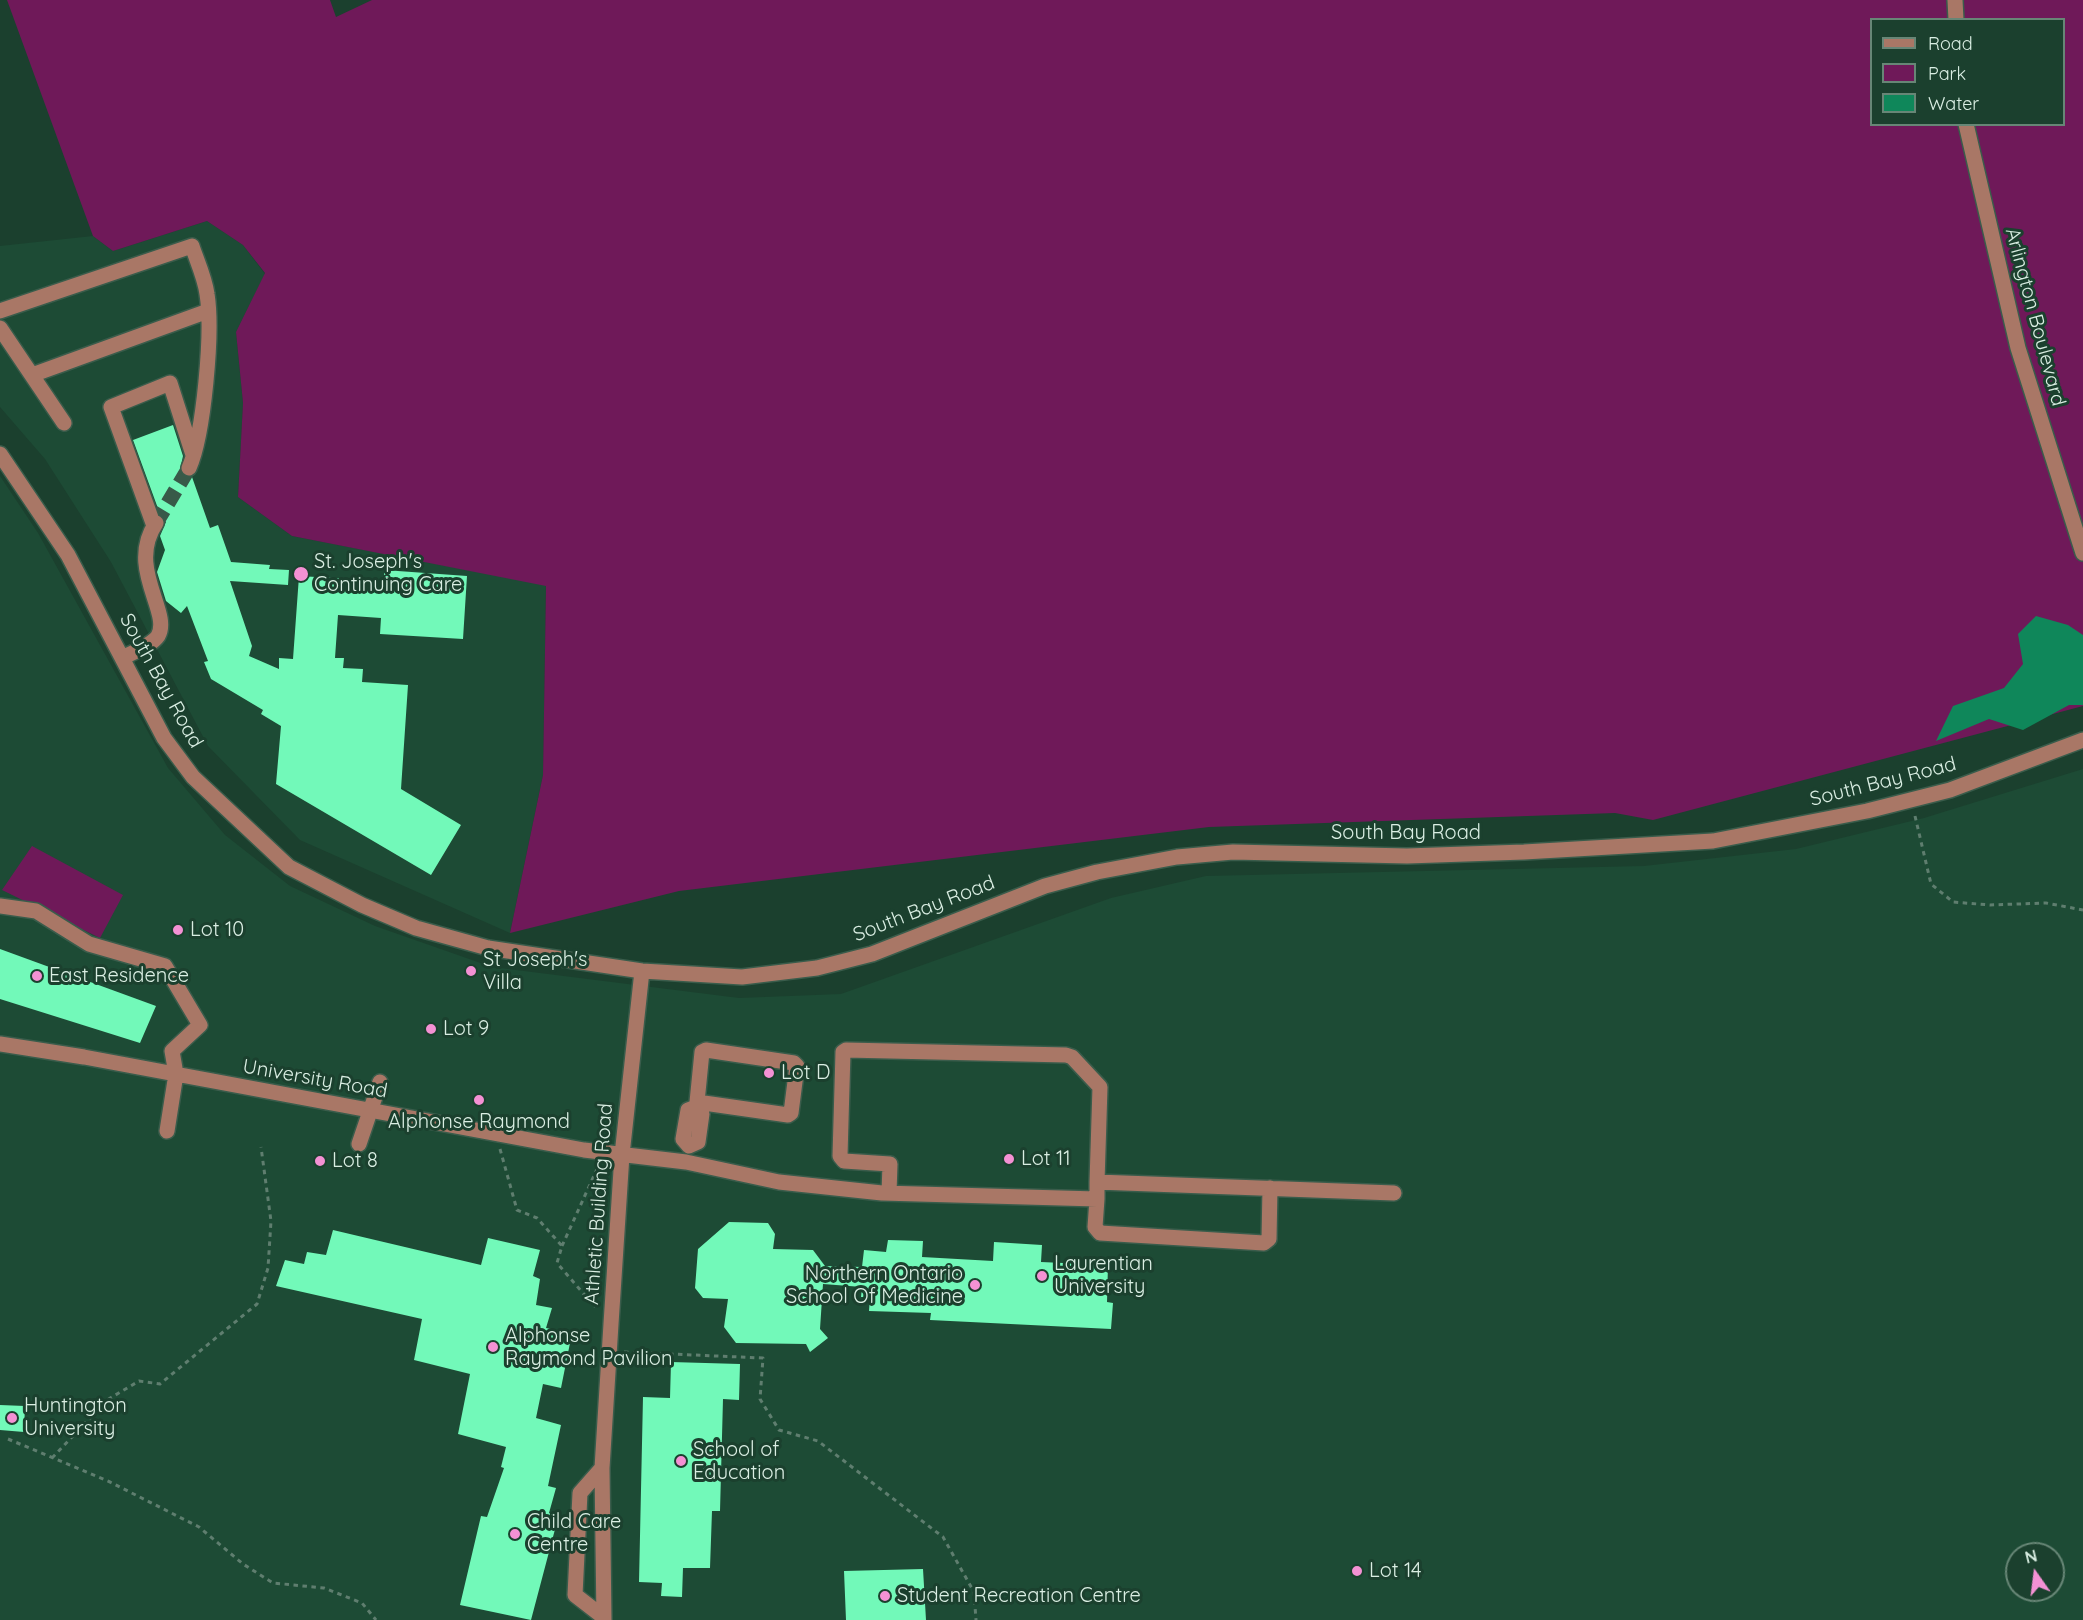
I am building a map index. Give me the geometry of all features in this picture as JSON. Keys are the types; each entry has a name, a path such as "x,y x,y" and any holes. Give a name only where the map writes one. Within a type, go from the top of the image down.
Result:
{"street":[{"path":"1954,0 1956,18"},
{"name":"Arlington Boulevard","path":"1966,126 2018,348 2083,553"},
{"path":"0,311 192,246 207,293 208,311 202,413 191,463 170,383 111,407 155,525 149,534 145,570 161,627 157,637 122,657"},
{"path":"32,375 208,311"},
{"path":"0,328 64,423"},
{"name":"South Bay Road","path":"0,454 68,555 164,738 193,777 289,867 362,905 416,928 488,948 642,971 742,977 817,968 872,954 1045,886 1097,872 1177,857 1233,852 1407,856 1659,845 1713,840 1867,811 1950,790 2083,740"},
{"path":"0,906 36,910 89,944 165,966 200,1025 172,1051 176,1074 167,1131"},
{"name":"Athletic Building Road","path":"603,1618 602,1467 622,1155 642,971"},
{"name":"University Road","path":"0,1044 371,1109 494,1134 601,1152 686,1162 779,1182 889,1193 1097,1199"},
{"path":"686,1162 689,1146 698,1142 702,1113 696,1104 702,1052 706,1050 794,1063 797,1066 791,1113 788,1115 696,1104"},
{"path":"889,1193 890,1164 844,1161 840,1156 843,1052 846,1050 1066,1054 1072,1057 1100,1087 1095,1227 1100,1233 1263,1242 1269,1239 1270,1188"},
{"path":"359,1144 380,1082"},
{"path":"1097,1182 1394,1193"},
{"path":"602,1467 580,1492 575,1595 603,1618"}],"path":[{"path":"1912,800 1931,884 1953,902 1990,905 2046,903 2083,910"},
{"path":"494,1134 517,1210 537,1218 562,1246"},
{"path":"52,1458 107,1400 139,1381 160,1384 257,1304 268,1268 271,1221 261,1147"},
{"path":"601,1152 597,1172 562,1246 557,1263 611,1324"},
{"path":"610,1351 763,1358 760,1398 779,1430 818,1441 943,1537 974,1592 976,1620"},
{"path":"8,1439 110,1482 199,1527 243,1564 273,1582 324,1588 362,1603 376,1620"}],"shaded area":[{"name":"St. Joseph's Continuing Care","path":"207,221 243,245 265,274 236,332 243,403 238,497 292,536 546,585 543,775 510,933 300,840 208,746 111,562 45,459 0,407 0,246 93,236 113,251"},
{"name":"Laurentian University","path":"0,476 38,533 168,768 225,835 290,886 375,926 492,967 739,998 841,994 1111,898 1206,876 1644,866 1796,849 1924,818 2083,769 2083,1620 0,1620"}],"green space":[{"path":"7,0 330,0 336,17 372,0 2083,0 2083,706 1653,820 1615,813 1209,827 679,891 510,933 543,775 546,586 292,536 238,497 243,403 236,332 265,273 243,245 207,221 113,251 93,236"},
{"path":"32,846 123,895 100,938 2,890"}],"water":[{"path":"2036,616 2068,625 2083,635 2083,705 2069,705 2023,730 1989,719 1936,741 1953,706 2004,688 2023,664 2018,634"}],"building":[{"path":"173,425 183,456 180,470 185,477 192,477 210,528 218,525 231,562 270,565 269,569 289,570 288,585 230,581 252,646 249,656 279,669 279,658 293,659 299,576 384,581 384,570 467,576 463,639 380,634 381,618 338,615 335,658 344,658 343,668 363,669 362,682 408,685 401,789 461,825 431,875 276,784 281,726 261,714 263,710 211,679 204,662 208,661 187,606 181,613 166,601 157,572 165,550 160,536 166,522 160,514 133,440"},
{"name":"East Residence","path":"0,949 156,1006 140,1043 0,999"},
{"path":"729,1222 768,1223 775,1234 773,1249 813,1250 825,1266 862,1267 864,1250 886,1252 888,1240 923,1241 922,1257 993,1261 994,1242 1042,1245 1041,1262 1108,1265 1107,1302 1113,1303 1111,1329 930,1320 931,1313 869,1311 870,1297 861,1297 862,1287 823,1284 820,1329 828,1338 810,1352 806,1344 736,1343 724,1327 728,1299 703,1298 695,1288 698,1249"},
{"name":"Alphonse Raymond Pavilion","path":"333,1230 481,1265 488,1238 540,1250 533,1276 540,1279 536,1305 552,1308 546,1328 572,1333 561,1388 543,1384 536,1418 561,1425 548,1486 556,1488 549,1513 558,1518 531,1620 460,1605 481,1516 487,1517 504,1468 501,1467 506,1447 458,1434 470,1374 414,1360 422,1319 276,1286 285,1260 304,1264 307,1252 326,1255"},
{"name":"School of Education","path":"671,1362 740,1364 739,1400 723,1399 720,1511 712,1511 710,1568 683,1568 682,1597 661,1596 662,1583 639,1582 643,1397 670,1398"},
{"name":"Huntington University","path":"0,1405 25,1406 24,1432 0,1430"},
{"name":"Student Recreation Centre","path":"923,1569 926,1620 846,1620 844,1571"}],"tunnel":[{"path":"156,523 189,468"}],"place":[{"name":"St. Joseph's Continuing Care","path":"301,574"},
{"name":"Lot 10","path":"178,930"},
{"name":"St Joseph's Villa","path":"471,971"},
{"name":"East Residence","path":"37,976"},
{"name":"Lot 9","path":"431,1029"},
{"name":"Lot D","path":"769,1073"},
{"name":"Alphonse Raymond","path":"479,1100"},
{"name":"Lot 11","path":"1009,1159"},
{"name":"Lot 8","path":"320,1161"},
{"name":"Laurentian University","path":"1042,1276"},
{"name":"Northern Ontario School Of Medicine","path":"975,1285"},
{"name":"Alphonse Raymond Pavilion","path":"493,1347"},
{"name":"Huntington University","path":"12,1418"},
{"name":"School of Education","path":"681,1461"},
{"name":"Child Care Centre","path":"515,1534"},
{"name":"Lot 14","path":"1357,1571"},
{"name":"Student Recreation Centre","path":"885,1596"}]}
